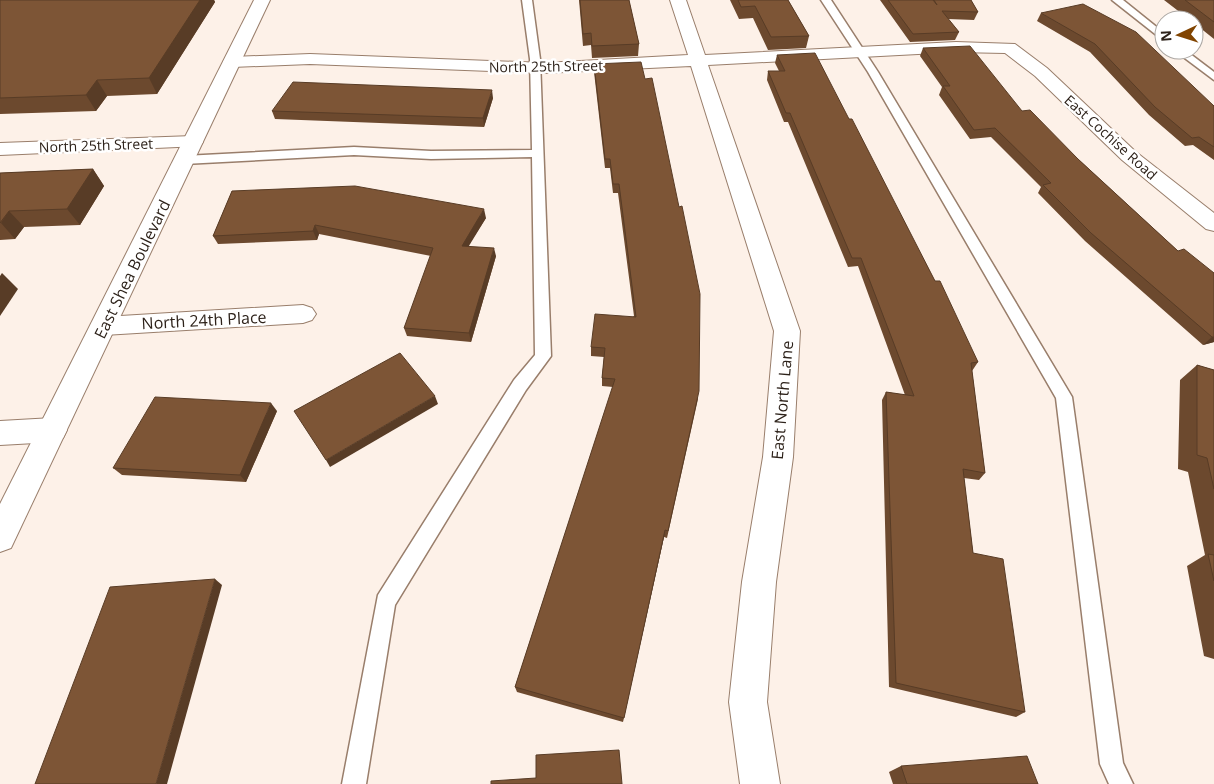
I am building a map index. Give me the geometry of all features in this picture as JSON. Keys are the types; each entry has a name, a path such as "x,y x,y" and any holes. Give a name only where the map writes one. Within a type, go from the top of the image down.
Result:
{"street":[{"name":"East Shea Boulevard","path":"0,537 262,0"},
{"name":"East North Lane","path":"678,0 787,331 778,457 759,582 748,702 760,784"},
{"name":"North 25th Street","path":"232,62 310,59 534,68 860,52 1009,48"},
{"name":"East Cochise Road","path":"1009,48 1041,72 1129,156 1214,224"},
{"name":"North 25th Street","path":"0,148 189,151"},
{"name":"North 24th Place","path":"104,326 303,314"},
{"path":"0,433 53,430"}],"lane":[{"path":"354,784 385,602 520,384 543,356 534,68 527,0"},
{"path":"826,0 860,52 1064,397 1112,764 1121,784"},
{"path":"1117,0 1154,30"},
{"path":"1192,60 1214,77"},
{"path":"189,151 354,151 431,155 536,153"}],"building":[{"path":"0,0 200,0 149,78 97,80 86,95 0,98"},
{"path":"580,0 629,0 639,44 592,46 591,33 583,34"},
{"path":"738,0 788,0 809,36 771,37 755,6 741,7"},
{"path":"888,0 933,0 937,5 934,0 971,0 978,12 942,11 959,32 913,34"},
{"path":"1185,0 1214,0 1214,22 1204,14 1204,10 1198,10"},
{"path":"1083,4 1136,32 1154,49 1154,60 1166,60 1214,106 1214,147 1199,137 1192,138 1155,107 1095,44 1041,13"},
{"path":"970,46 1022,111 1030,110 1078,159 1178,251 1184,249 1214,273 1214,337 1091,233 1043,185 1051,183 995,128 974,130 943,86 950,86 923,48"},
{"path":"815,53 849,119 852,119 935,281 940,281 978,362 971,363 985,473 963,469 973,553 1003,559 1025,712 896,683 886,392 914,396 861,258 852,258 790,113 786,113 768,71 785,71 777,55"},
{"path":"641,62 645,79 652,78 679,207 682,206 700,294 699,391 668,531 665,530 624,718 515,687 615,379 602,378 605,348 591,347 595,314 636,317 619,184 613,184 610,159 605,159 594,64"},
{"path":"293,82 492,90 483,118 272,111"},
{"path":"93,169 67,209 9,211 0,223 0,173"},
{"path":"355,186 484,209 462,246 494,248 469,333 404,328 433,248 315,225 313,231 213,236 232,191"},
{"path":"400,353 435,396 326,460 294,411"},
{"path":"1197,365 1214,370 1214,489 1207,458 1197,455"},
{"path":"155,397 271,403 240,475 113,468"},
{"path":"1208,554 1214,555 1214,581"},
{"path":"215,579 156,784 35,784 110,587"},
{"path":"619,750 622,784 491,784 491,781 536,778 536,755"},
{"path":"1027,756 1038,784 907,784 901,766"}]}
